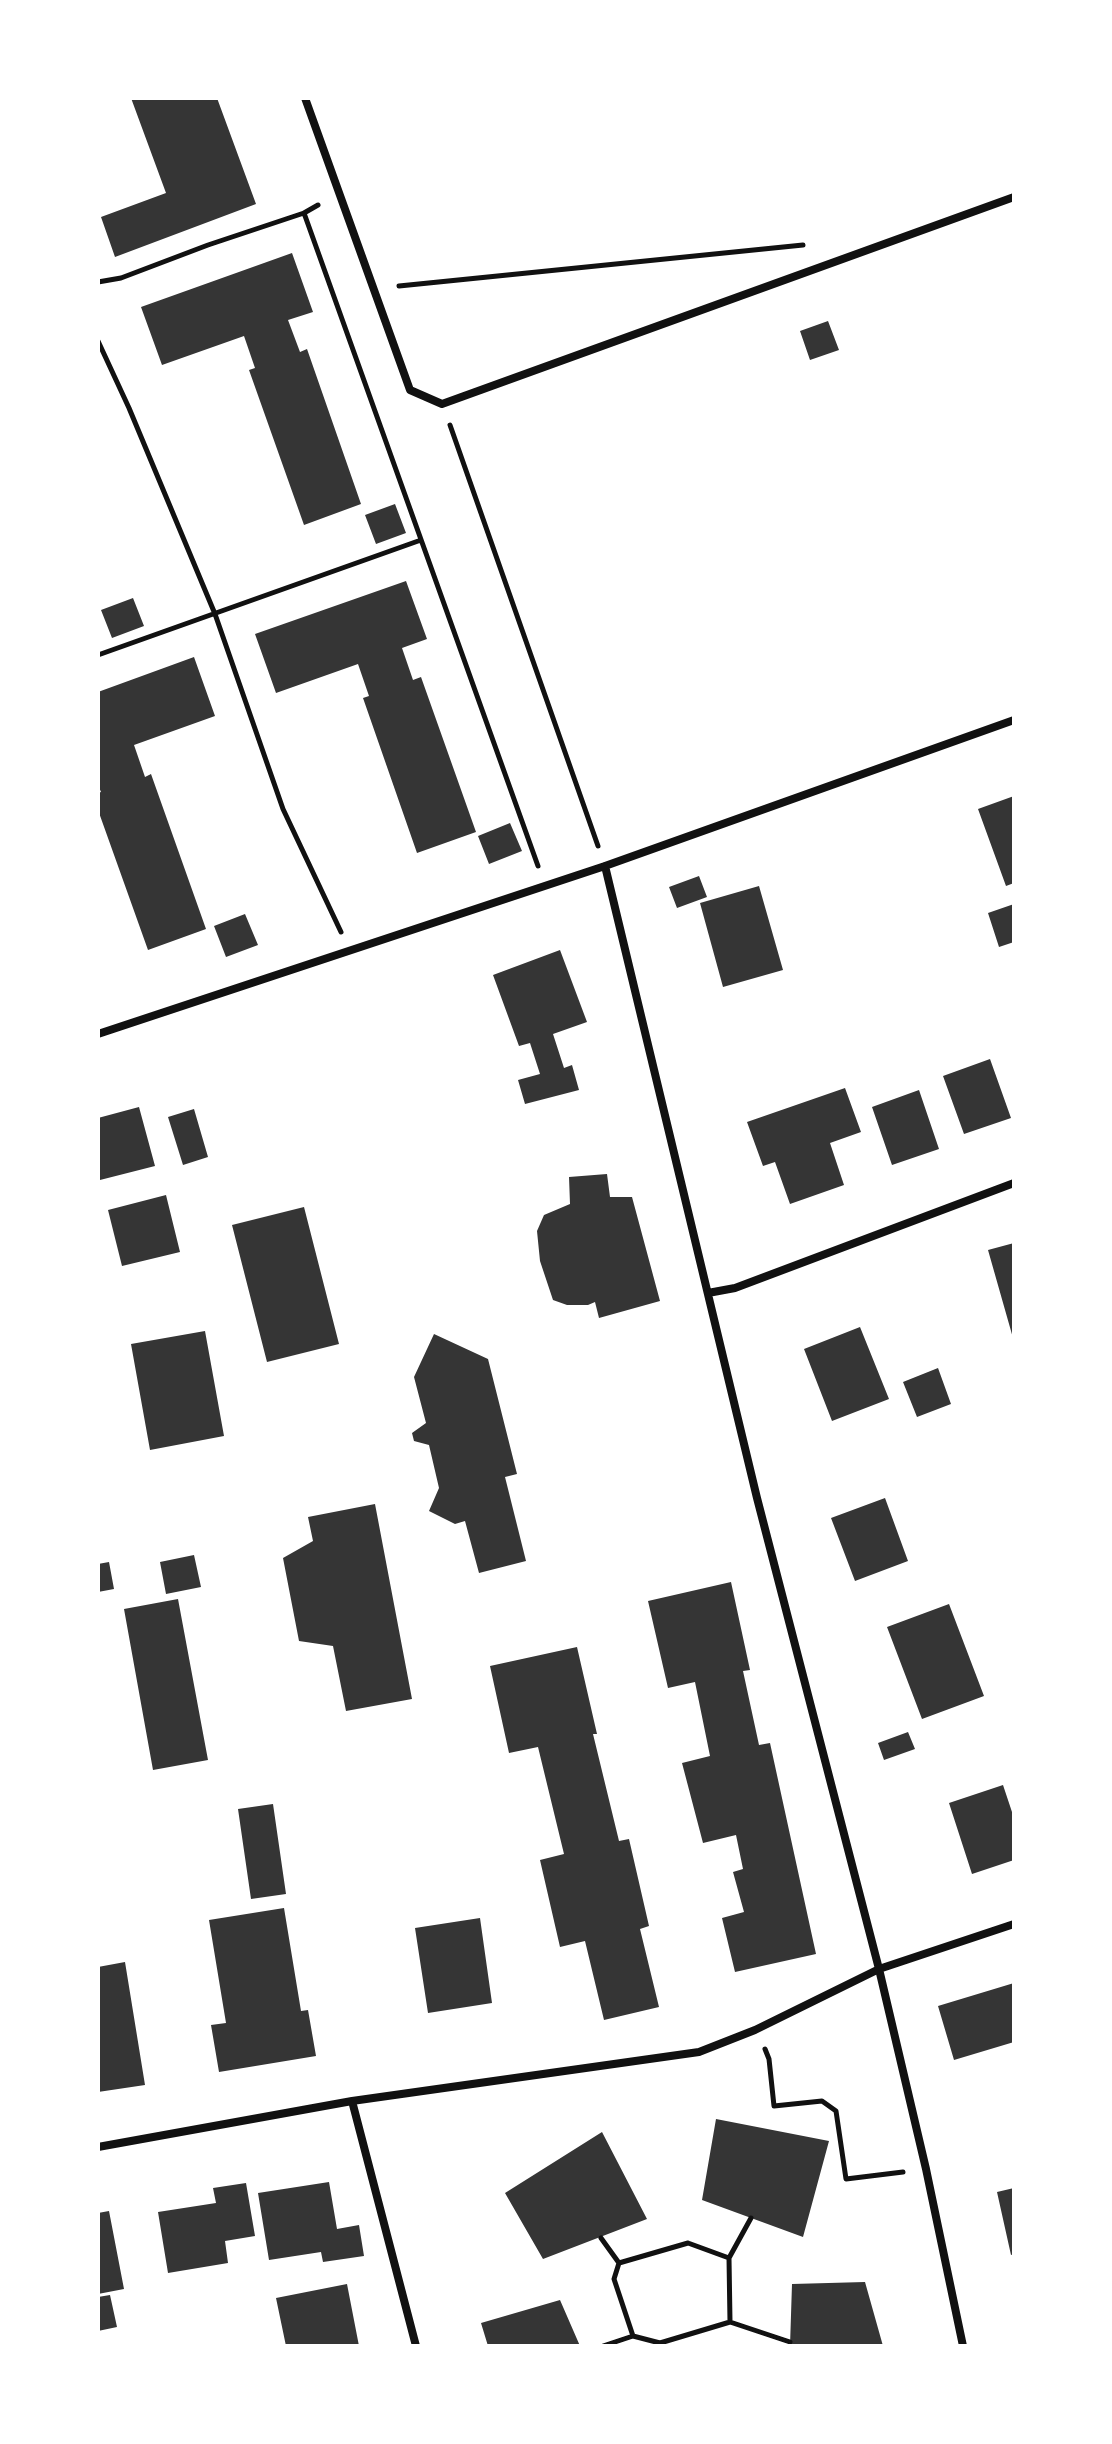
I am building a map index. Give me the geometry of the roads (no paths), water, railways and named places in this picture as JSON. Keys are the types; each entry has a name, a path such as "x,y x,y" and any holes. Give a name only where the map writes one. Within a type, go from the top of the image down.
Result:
{"street":[{"path":"305,98 410,390 442,404 1014,197"},
{"path":"98,1034 605,866 1014,720"},
{"path":"605,866 761,1513 879,1969 963,2346"},
{"path":"708,1293 735,1288 1014,1183"},
{"path":"98,2147 352,2101 699,2052 755,2030 879,1969 1014,1924"},
{"path":"352,2101 416,2346"}]}
